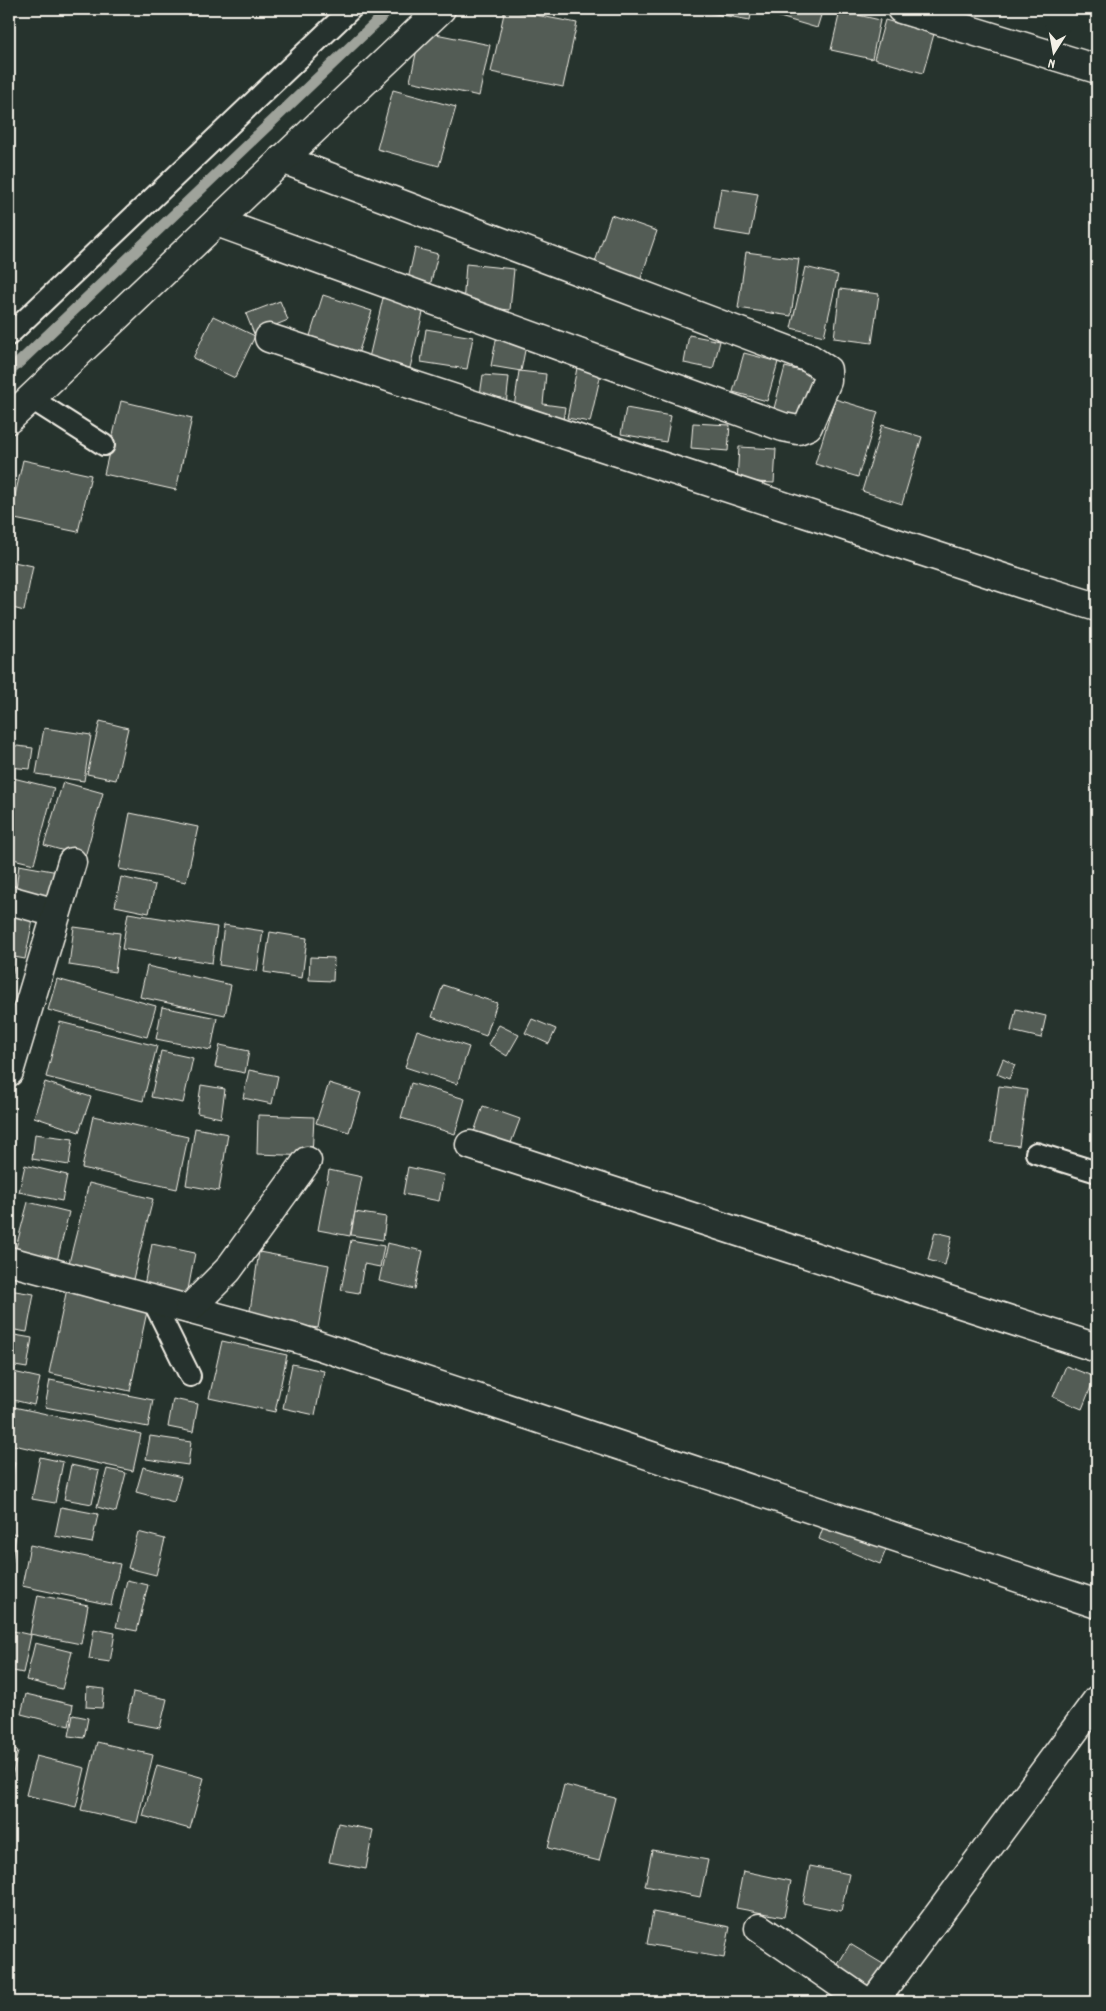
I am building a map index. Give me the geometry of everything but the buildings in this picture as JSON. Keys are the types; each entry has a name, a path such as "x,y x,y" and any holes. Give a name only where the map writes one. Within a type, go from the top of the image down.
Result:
{"street":[{"path":"9,418 441,9"},
{"path":"901,9 1097,69"},
{"path":"217,222 783,427 798,430 808,426 828,381 827,370 809,358 282,159"},
{"path":"269,338 1097,607"},
{"path":"9,1072 72,862"},
{"path":"9,900 56,913"},
{"path":"470,1145 1097,1348"},
{"path":"189,1309 228,1270 307,1161"},
{"path":"9,1261 299,1339 1097,1604"},
{"path":"874,2002 1097,1700"},
{"path":"758,1928 866,2002"}],"lane":[{"path":"9,335 351,9"},
{"path":"30,398 104,445"},
{"path":"1036,1153 1097,1172"},
{"path":"152,1299 190,1376"}],"waterway":[{"path":"9,372 390,9"}]}
